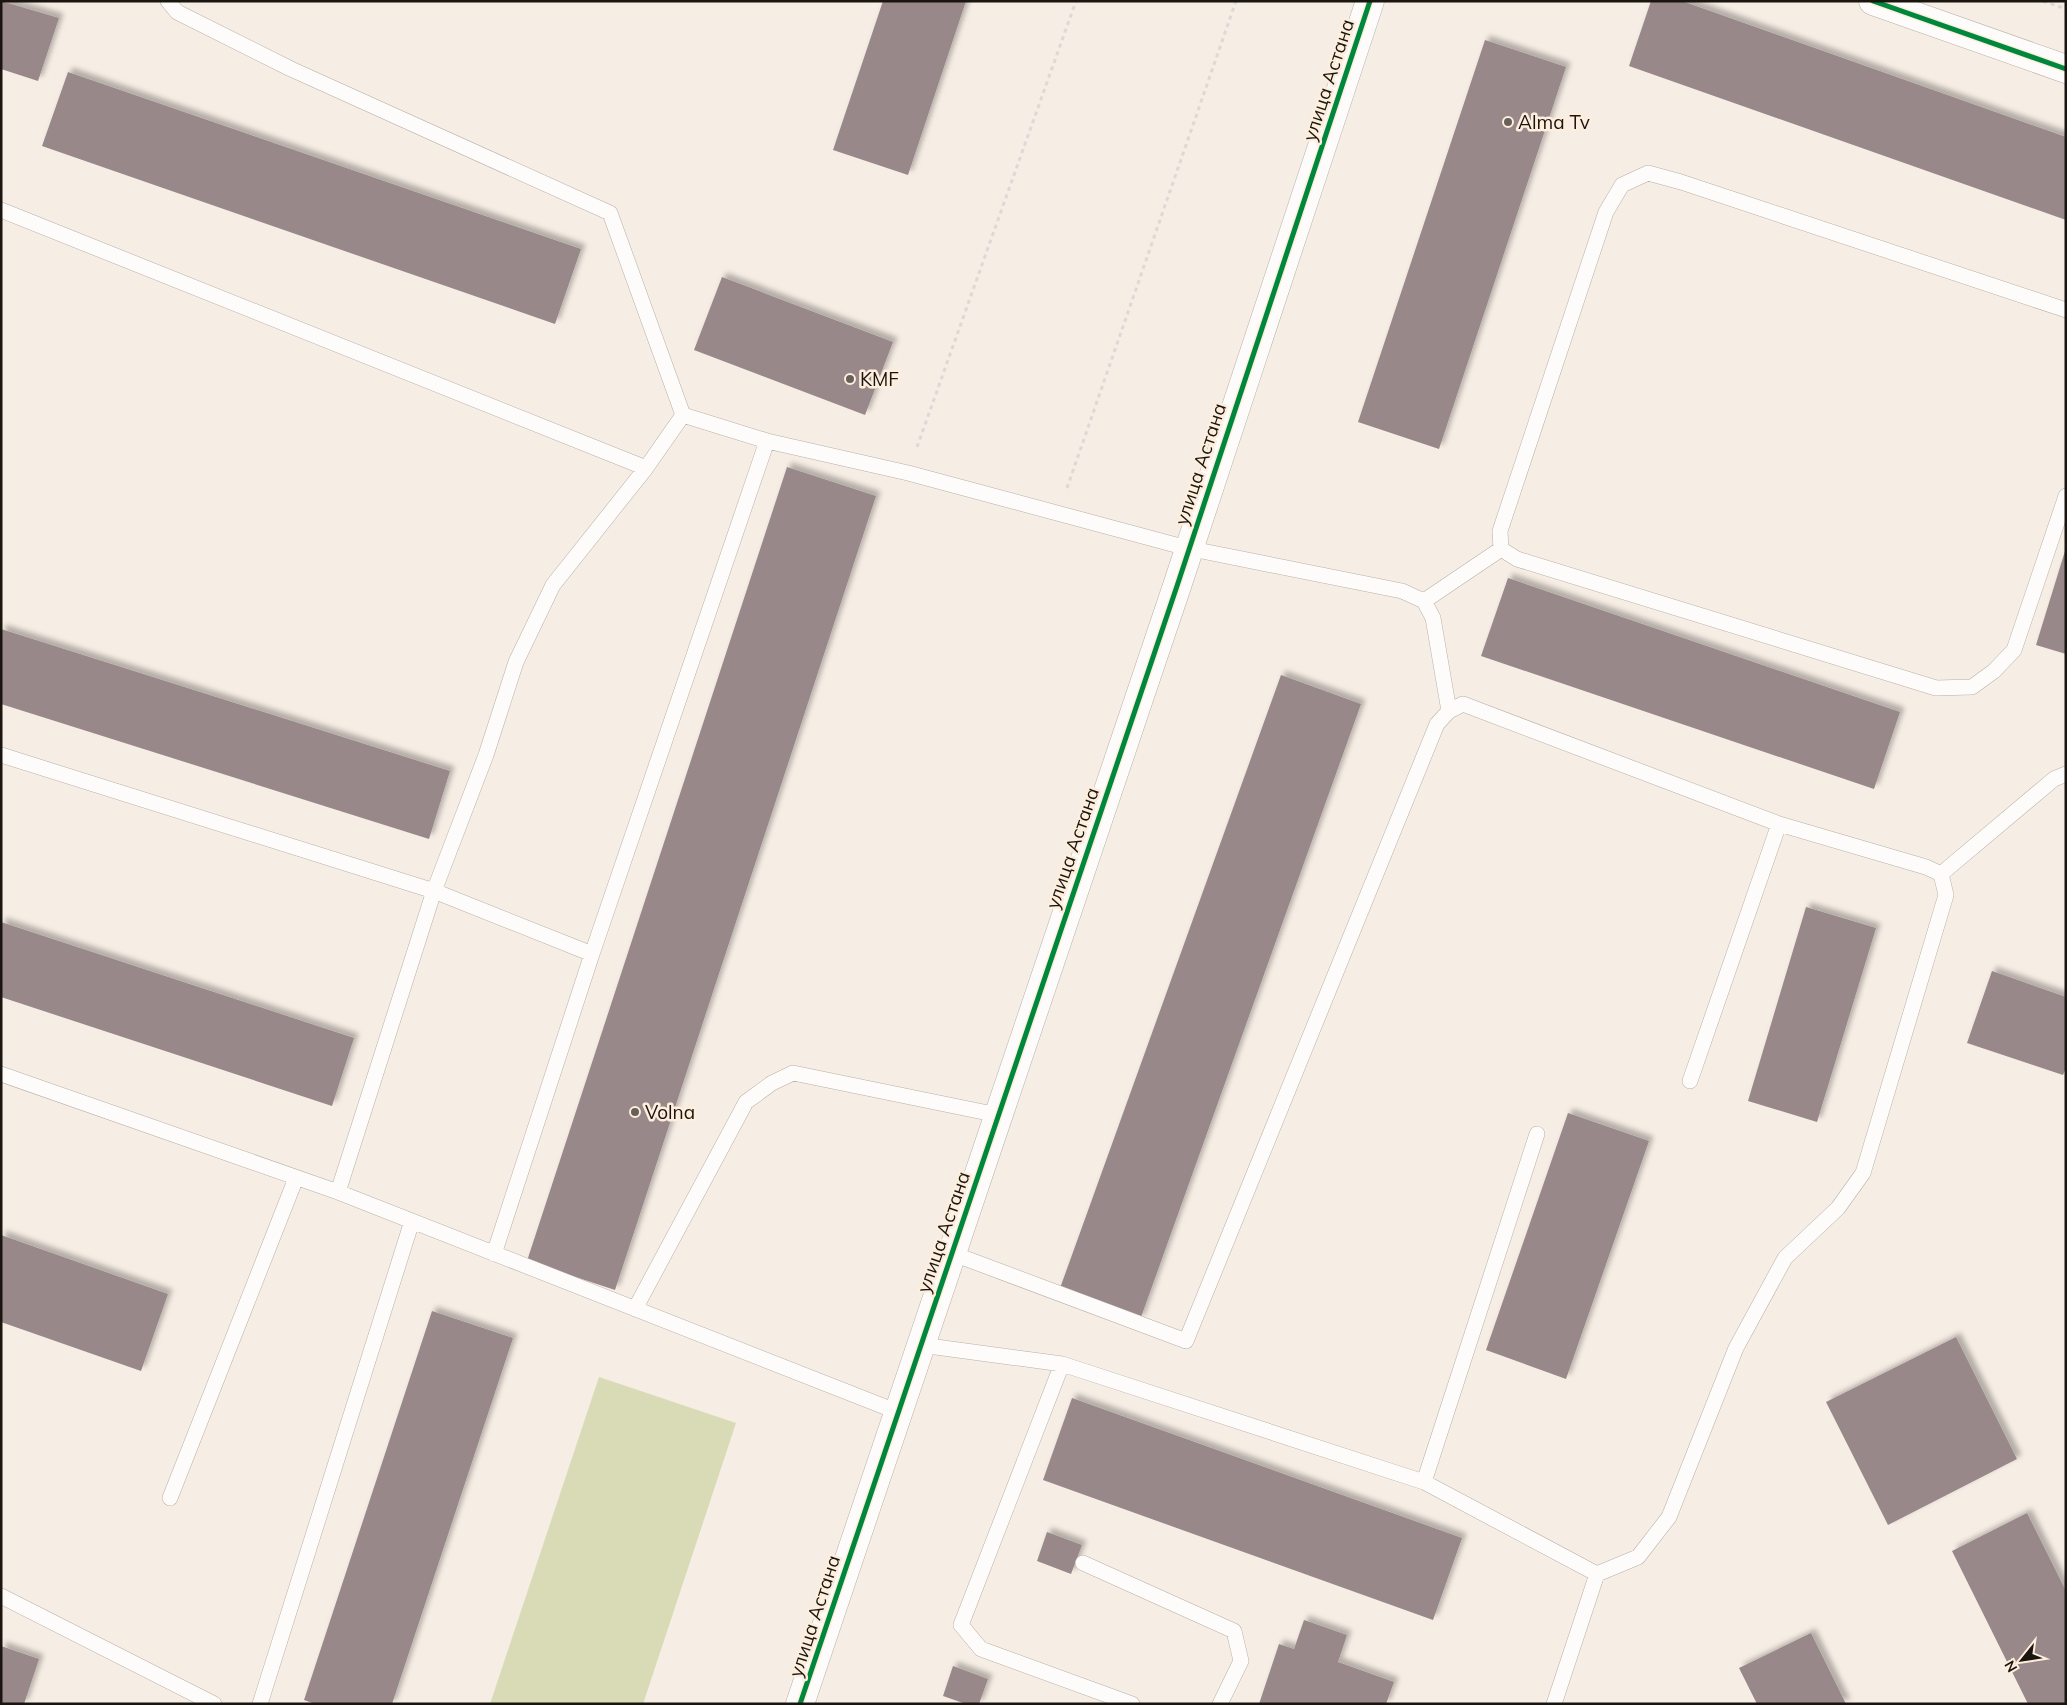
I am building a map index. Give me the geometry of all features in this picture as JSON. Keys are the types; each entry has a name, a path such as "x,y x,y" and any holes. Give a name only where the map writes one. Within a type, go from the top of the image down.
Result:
{"street":[{"name":"улица Астана","path":"800,1704 1177,586 1187,548 1370,1"},
{"path":"1873,1 2066,69"}],"lane":[{"path":"168,1 177,12 291,69 610,213 683,415"},
{"path":"1501,549 1500,531 1606,212 1622,185 1648,173 1681,182 2066,310"},
{"path":"1,210 646,468"},
{"path":"683,415 767,441 908,473 1187,548 1402,591 1424,601 1433,618 1449,711"},
{"path":"338,1192 434,892 486,755 516,662 553,585 646,468 683,415"},
{"path":"494,1254 592,954 767,441"},
{"path":"1501,549 1517,559 1936,688 1972,687 1994,671 2014,650 2066,496"},
{"path":"1424,601 1501,549"},
{"path":"951,1253 1186,1341 1437,724 1449,711 1463,704 1779,824 1926,867 1941,874"},
{"path":"1,756 434,892 592,954"},
{"path":"1941,874 2054,779 2066,774"},
{"path":"1690,1081 1779,824"},
{"path":"1554,1704 1597,1574 1638,1557 1669,1517 1736,1348 1785,1258 1838,1208 1863,1173 1946,895 1941,874"},
{"path":"635,1309 746,1102 772,1083 793,1073 998,1115"},
{"path":"1,1074 338,1192 898,1412"},
{"path":"1424,1482 1537,1134"},
{"path":"170,1498 296,1178"},
{"path":"260,1704 412,1221"},
{"path":"921,1345 1062,1364 1194,1409 1424,1482 1597,1574"},
{"path":"1062,1364 961,1625 981,1649 1132,1704"},
{"path":"1083,1563 1234,1631 1241,1661 1220,1704"},
{"path":"1,1596 214,1704"}],"path":[{"path":"908,473 1076,1"},
{"path":"1058,514 1236,1"},
{"path":"2043,1 2066,9"}],"green space":[{"path":"599,1377 736,1423 643,1704 490,1704"}],"building":[{"path":"1,1 59,18 38,81 1,69"},
{"path":"883,1 966,1 908,175 833,150"},
{"path":"1651,1 1682,1 2066,137 2066,220 1629,66"},
{"path":"1485,40 1566,67 1439,449 1358,422"},
{"path":"68,72 581,249 555,324 42,146"},
{"path":"722,277 893,342 865,415 694,350"},
{"path":"787,467 876,496 615,1290 527,1261"},
{"path":"2066,551 2066,654 2036,645"},
{"path":"1508,578 1900,712 1874,789 1481,656"},
{"path":"1,629 450,771 429,839 1,704"},
{"path":"1281,675 1361,704 1140,1320 1059,1291"},
{"path":"1806,907 1876,928 1817,1122 1748,1101"},
{"path":"1,922 354,1038 332,1106 1,997"},
{"path":"1992,971 2066,997 2066,1068 2063,1075 1967,1043"},
{"path":"1568,1113 1649,1141 1566,1379 1486,1350"},
{"path":"1,1235 168,1294 141,1371 1,1322"},
{"path":"432,1311 513,1338 392,1704 315,1704 304,1700"},
{"path":"1956,1337 2017,1459 1888,1525 1826,1402"},
{"path":"1072,1398 1462,1538 1433,1620 1043,1480"},
{"path":"2027,1513 2066,1591 2066,1704 2028,1704 1952,1551"},
{"path":"1047,1532 1082,1545 1071,1574 1037,1561"},
{"path":"1304,1620 1347,1635 1338,1662 1394,1682 1386,1704 1259,1704 1279,1644 1294,1649"},
{"path":"1811,1633 1846,1704 1757,1704 1739,1668"},
{"path":"1,1646 39,1659 24,1704 1,1704"},
{"path":"953,1666 988,1679 979,1704 966,1704 943,1696"}],"cycle path":[{"path":"800,1704 1177,586 1370,1"},
{"path":"1873,1 2066,69"}],"place":[{"name":"Alma Tv","path":"1508,122"},
{"name":"KMF","path":"850,379"},
{"name":"Volna","path":"635,1112"}]}
